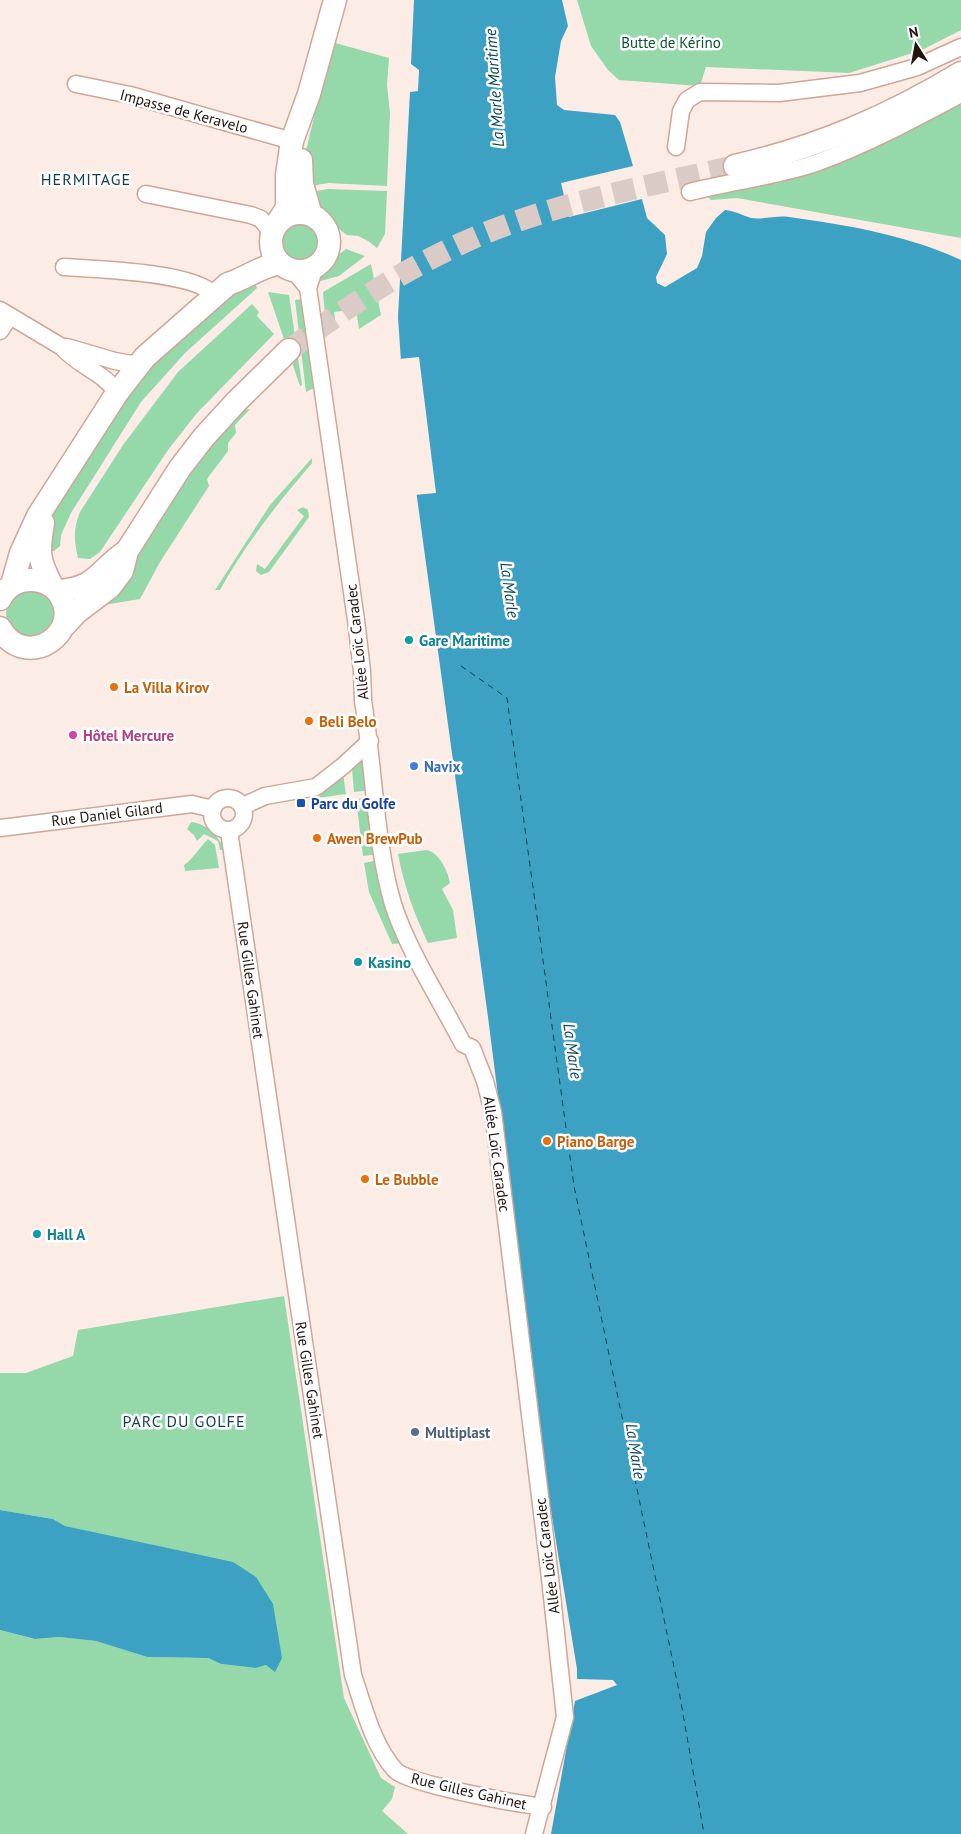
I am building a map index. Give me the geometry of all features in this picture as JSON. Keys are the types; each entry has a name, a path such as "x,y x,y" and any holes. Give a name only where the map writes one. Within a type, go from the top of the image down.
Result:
{"main road":[{"path":"299,272 272,252 273,232 287,208 287,175 292,141 309,94 334,0"},
{"path":"734,166 819,143 895,109 961,73"},
{"path":"309,94 300,167 302,184 311,215"},
{"path":"6,592 32,527 117,394 138,365 221,289 234,272 292,214 311,215 322,223 329,242 326,257 299,272 266,266 221,289"},
{"path":"1,632 20,646 40,647 57,636 77,612 110,587 122,571 128,551 180,468 204,437 259,378 289,350"},
{"path":"51,497 44,516 39,554 40,563 65,609 62,628"},
{"path":"6,592 20,581 36,580 54,589 87,586 112,561 128,551"}],"street":[{"path":"676,148 680,111 687,100 700,92 779,93 860,83 917,67 961,47"},
{"name":"Impasse de Keravelo","path":"76,84 130,96 292,141"},
{"path":"690,192 776,175 816,163 896,128 961,94"},
{"path":"146,194 251,215 261,219 273,232"},
{"path":"64,267 140,272 221,289"},
{"name":"Allée Loïc Caradec","path":"299,272 354,601 383,856 393,903 399,920 463,1044 472,1048 485,1081 493,1112 550,1578 565,1717 543,1807 534,1834"},
{"path":"0,331 5,313 62,347 68,354 99,374 117,394"},
{"path":"62,347 70,346 115,361 138,365"},
{"path":"243,806 266,796 316,787 343,766 370,741"},
{"path":"230,798 243,806 245,814 243,822 237,828 229,831 223,830 214,821 213,808 220,800 230,798"},
{"name":"Rue Daniel Gilard","path":"0,828 192,804 213,808"},
{"name":"Rue Gilles Gahinet","path":"229,831 353,1675 377,1742 396,1771 433,1784 503,1801 543,1807"}],"green space":[{"name":"Butte de Kérino","path":"577,0 961,0 961,30 922,50 849,73 706,67 700,86 619,80 608,70 591,46"},
{"path":"332,42 389,58 387,85 390,113 387,186 328,183 306,187 304,159"},
{"path":"961,101 961,238 737,198 711,200 705,194 779,183 854,154"},
{"path":"327,189 387,191 385,234 377,248 358,236 347,235 335,226 315,205 308,193"},
{"path":"300,223 307,224 313,229 318,235 318,249 313,255 307,260 300,261 293,260 287,255 282,249 281,242 282,235 287,229 293,224"},
{"path":"346,249 365,256 339,276 317,282 327,263"},
{"path":"371,264 381,315 359,329 356,309 334,312 336,326 326,327 323,292"},
{"path":"252,276 257,288 185,353 141,402 71,513 61,535 60,546 54,551 45,551 46,530 58,504 141,372"},
{"path":"268,292 289,295 302,385 300,386"},
{"path":"303,299 316,387 306,392 295,300"},
{"path":"252,304 259,312 257,316 274,334 197,413 168,450 100,552 90,559 78,558 75,535 80,512 123,445 178,372"},
{"path":"250,409 235,425 236,433 228,443 228,451 207,479 209,486 160,562 140,599 98,606 178,486 238,411"},
{"path":"312,458 312,463 263,524 220,590 215,590 270,505"},
{"path":"303,507 308,510 309,517 269,572 261,575 256,571 257,564 265,569 304,516 297,510"},
{"path":"30,589 39,591 47,596 52,604 54,613 52,622 47,630 39,635 30,637 21,635 13,630 8,622 6,613 8,604 13,596 21,591"},
{"path":"367,753 371,790 354,792 352,768"},
{"path":"343,774 346,794 317,798"},
{"path":"373,797 380,854 363,856 356,799"},
{"path":"191,822 207,828 219,840 225,850 220,850 218,841 204,834 197,841 194,835 187,829"},
{"path":"208,839 215,845 219,868 185,871 184,865"},
{"path":"426,850 439,858 447,873 450,883 442,889 453,910 457,938 428,943 410,900 398,854"},
{"path":"379,860 404,943 392,944 369,892 364,863"},
{"path":"284,1296 344,1698 381,1778 395,1787 392,1799 382,1811 408,1834 0,1834 0,1630 35,1639 59,1637 96,1641 147,1657 208,1658 221,1664 256,1668 266,1665 120,1539 65,1526 53,1519 0,1510 0,1373 26,1373 73,1356 78,1330"}],"water":[{"path":"414,0 562,0 568,26 561,41 555,77 557,105 564,110 615,115 620,122 633,166 561,183 569,217 642,199 647,218 665,235 667,254 656,277 657,283 665,287 697,268 702,256 706,232 716,218 725,210 751,218 789,217 876,232 920,244 961,260 961,1834 551,1834 575,1701 617,1685 613,1680 577,1679 577,1669 550,1505 488,1017 413,468 398,317 410,92 418,91 419,70 411,64"},
{"path":"0,1510 53,1519 65,1526 233,1562 256,1577 273,1604 282,1658 275,1672 266,1665 256,1668 221,1664 208,1658 147,1657 96,1641 59,1637 35,1639 0,1630"}],"pier":[{"path":"419,357 436,493 414,495 399,359"}],"ferry route":[{"path":"461,666 507,698 574,1186 679,1691 704,1834"}],"tunnel":[{"path":"289,350 380,287 428,260 478,236 572,204 735,166"}],"place":[{"name":"Gare Maritime","path":"409,640"},
{"name":"La Villa Kirov","path":"114,687"},
{"name":"Beli Belo","path":"309,721"},
{"name":"Hôtel Mercure","path":"73,735"},
{"name":"Navix","path":"414,766"},
{"name":"Parc du Golfe","path":"301,803"},
{"name":"Awen BrewPub","path":"317,838"},
{"name":"Kasino","path":"358,962"},
{"name":"Piano Barge","path":"547,1141"},
{"name":"Le Bubble","path":"365,1179"},
{"name":"Hall A","path":"37,1234"},
{"name":"Multiplast","path":"415,1432"}],"district":[{"name":"HERMITAGE","path":"86,179"},
{"name":"PARC DU GOLFE","path":"184,1421"}],"water label":[{"name":"La Marle Maritime","path":"494,88"},
{"name":"La Marle","path":"510,590"},
{"name":"La Marle","path":"573,1051"},
{"name":"La Marle","path":"636,1451"}]}
